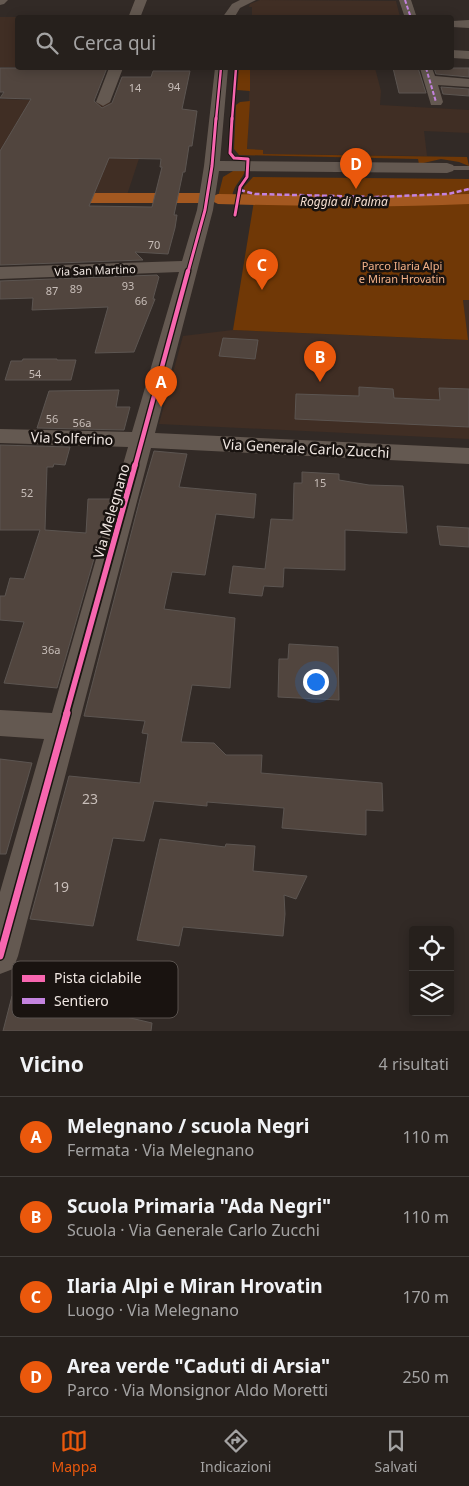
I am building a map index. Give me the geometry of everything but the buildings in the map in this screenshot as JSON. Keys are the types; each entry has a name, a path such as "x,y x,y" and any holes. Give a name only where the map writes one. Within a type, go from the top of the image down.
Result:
{"street":[{"path":"135,15 141,0"},
{"path":"230,15 236,3 250,0"},
{"path":"405,0 409,15"},
{"path":"454,24 469,24"},
{"path":"454,54 469,55"},
{"path":"103,102 115,70"},
{"name":"Via Melegnano","path":"0,956 143,440 208,195 221,70"},
{"path":"436,102 428,74 469,83"},
{"path":"212,166 447,168"},
{"name":"Via San Martino","path":"0,273 190,266"},
{"name":"Via Solferino","path":"0,436 143,440"},
{"name":"Via Generale Carlo Zucchi","path":"143,440 469,456"},
{"path":"0,724 62,727"}],"lane":[{"path":"447,168 469,168"}],"shaded area":[{"path":"260,0 396,1 400,15 252,15 252,7 249,7 250,4"},
{"path":"0,17 15,17 15,67 0,67"},
{"path":"250,70 376,70 381,91 380,105 469,110 469,133 424,131 427,156 263,154 247,149"},
{"path":"0,99 157,104 127,195 52,193 0,186"},
{"path":"463,299 469,300 469,439 159,424 183,336 233,330 467,340"}],"green space":[{"path":"239,70 250,70 250,91 237,90"},
{"path":"250,101 247,149 263,150 263,154 467,157 469,166 441,159 419,164 418,159 239,155 234,149 236,105 240,102"},
{"path":"245,170 232,197 218,197 223,177 233,171"},
{"path":"253,177 469,179 469,196 405,199 242,197 244,187"},
{"name":"Parco Ilaria Alpi e Miran Hrovatin","path":"254,201 370,205 469,201 469,300 463,300 468,340 233,330"}],"waterway":[{"name":"Roggia di Palma","path":"0,192 48,198 203,198"},
{"name":"Roggia di Palma","path":"218,199 375,202 469,199"}],"marked path":[{"path":"405,0 410,15"},
{"path":"427,70 436,102"},
{"path":"240,190 255,194 376,197 448,194 469,189"}],"cycle path":[{"path":"0,956 205,210 212,166 221,70"},
{"path":"235,215 240,187 247,177 248,159 234,158 230,153 236,70"}],"place":[{"name":"Area verde \"Caduti di Arsia\"","path":"356,189"},
{"name":"Ilaria Alpi e Miran Hrovatin","path":"262,290"},
{"name":"Scuola Primaria \"Ada Negri\"","path":"320,382"},
{"name":"Melegnano / scuola Negri","path":"161,407"}]}
